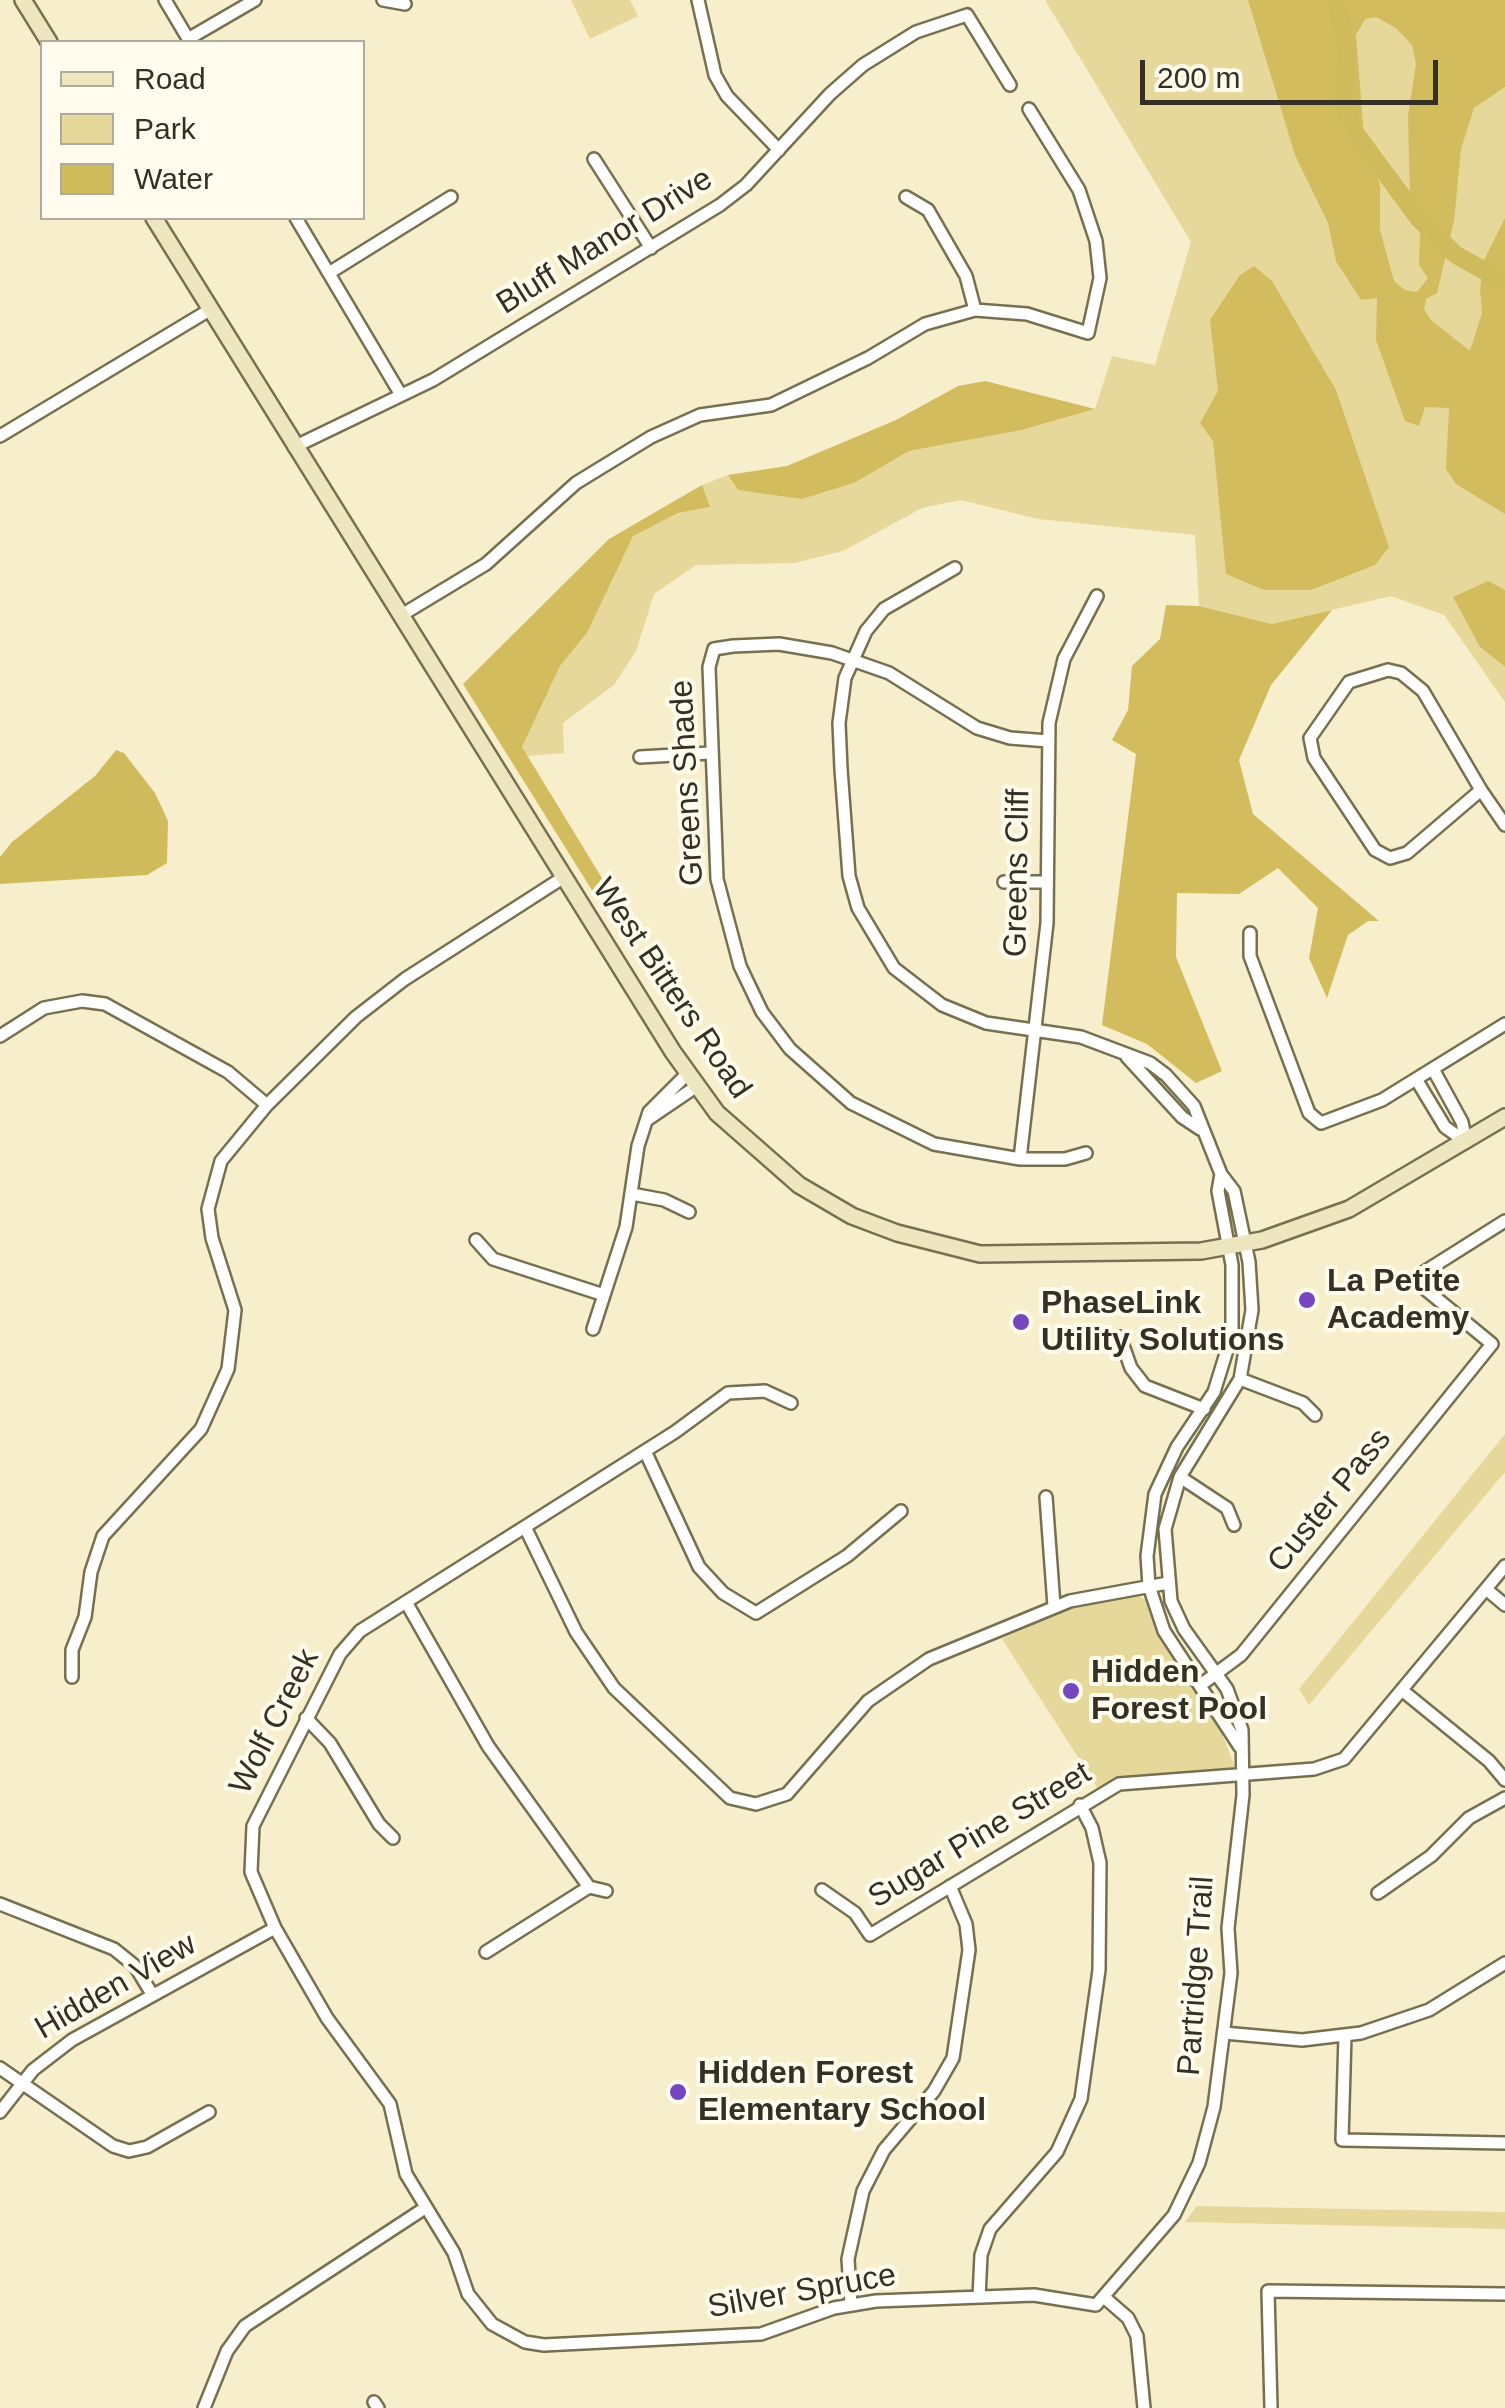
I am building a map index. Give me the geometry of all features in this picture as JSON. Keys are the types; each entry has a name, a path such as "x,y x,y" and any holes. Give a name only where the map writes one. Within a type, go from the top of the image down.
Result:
{"main road":[{"path":"24,0 48,40"},
{"name":"West Bitters Road","path":"155,220 692,1080 747,1144 799,1186 852,1216 897,1234 980,1254 1026,1256 1237,1245 1349,1209 1505,1118"}],"street":[{"path":"164,0 188,40"},
{"path":"191,40 255,0"},
{"path":"383,0 405,4"},
{"path":"698,0 715,75 727,96 778,150"},
{"name":"Bluff Manor Drive","path":"294,447 402,395 720,206 801,122 864,65 916,32 967,15 1010,85"},
{"path":"400,616 486,564 563,492 651,437 700,415 771,404 868,358 925,324 975,310 1027,314 1088,333 1100,278 1092,225 1078,190 1029,109"},
{"path":"594,159 650,248"},
{"path":"329,273 452,197"},
{"path":"906,197 928,210 966,276 975,310"},
{"path":"297,220 402,395"},
{"path":"0,436 211,309"},
{"path":"955,568 884,609 866,631 852,658 840,698 849,876 868,929 894,968 923,995 986,1024 1081,1038 1150,1062 1194,1106 1221,1174 1218,1191 1237,1245"},
{"name":"Greens Cliff","path":"1020,1159 1048,882 1048,741 1064,659 1098,596"},
{"name":"Greens Shade","path":"852,658 779,644 714,649 707,686 717,879 729,934 762,1012 790,1049 828,1086 883,1122 958,1151 1020,1159 1066,1159 1086,1153"},
{"path":"852,658 926,693 976,728 1010,738 1048,741"},
{"path":"1480,790 1407,852 1390,858 1376,850 1314,758 1310,738 1350,682 1374,670 1402,673 1423,691 1480,790 1505,824"},
{"path":"640,758 710,753"},
{"path":"72,1677 72,1650 85,1617 91,1572 103,1536 201,1430 228,1369 235,1310 210,1229 209,1199 221,1162 268,1105 356,1018 405,979 564,877"},
{"path":"1004,882 1048,882"},
{"path":"1250,932 1250,956 1308,1113 1321,1124 1382,1100 1505,1024"},
{"path":"0,1036 44,1008 82,1001 105,1004 228,1072 268,1105"},
{"path":"1127,1056 1160,1094 1200,1129"},
{"path":"1432,1069 1462,1122 1466,1142"},
{"path":"1416,1079 1444,1128 1466,1142"},
{"path":"593,1329 632,1194 638,1146 647,1120 692,1080"},
{"path":"1160,1094 1172,1082"},
{"path":"632,1194 664,1200 690,1212"},
{"name":"Custer Pass","path":"1202,1684 1241,1654 1492,1344 1412,1279 1505,1222"},
{"path":"476,1240 493,1259 604,1295"},
{"name":"Partridge Trail","path":"1105,2298 1157,2240 1188,2190 1214,2107 1232,1973 1231,1871 1244,1774 1242,1730 1235,1707 1184,1629 1168,1583 1165,1529 1180,1477 1240,1379 1252,1310 1237,1245"},
{"name":"Partridge Trail","path":"1237,1245 1232,1334 1223,1373 1204,1409 1176,1446 1150,1512 1149,1586 1164,1631 1240,1746"},
{"path":"1120,1337 1136,1377 1145,1386 1204,1409"},
{"path":"1240,1379 1303,1403 1315,1415"},
{"name":"Wolf Creek","path":"508,2334 478,2310 454,2253 406,2174 390,2104 327,2018 275,1928 254,1883 251,1838 263,1802 353,1637 645,1452 728,1393 764,1391 791,1402"},
{"path":"1176,1446 1191,1456"},
{"path":"645,1452 699,1567 723,1593 756,1612 848,1556 901,1510"},
{"path":"1180,1477 1227,1508 1234,1525"},
{"path":"1046,1497 1054,1606"},
{"path":"525,1526 576,1632 614,1688 730,1798 756,1804 787,1794 844,1725 898,1677 1054,1606 1168,1583"},
{"name":"Sugar Pine Street","path":"822,1890 855,1913 870,1936 1119,1784 1314,1769 1344,1759 1505,1566"},
{"path":"1486,1589 1505,1605"},
{"path":"406,1602 488,1746 589,1887 606,1891"},
{"path":"1403,1691 1489,1761 1505,1780"},
{"path":"306,1718 330,1742 379,1824 394,1838"},
{"path":"1378,1892 1432,1856 1468,1818 1505,1798"},
{"path":"979,2297 981,2255 990,2228 1057,2152 1081,2099 1099,1970 1100,1863 1092,1828 1080,1805"},
{"path":"850,2304 848,2259 862,2191 884,2150 940,2084 953,2058 970,1950 966,1924 950,1886"},
{"path":"486,1952 589,1887"},
{"path":"0,1904 114,1949 135,1966 152,1994"},
{"name":"Hidden View","path":"0,2112 21,2084 72,2040 275,1928"},
{"path":"1224,2033 1302,2040 1345,2035 1429,2010 1505,1963"},
{"path":"1345,2035 1342,2140 1505,2143"},
{"path":"0,2068 113,2146 129,2151 147,2147 209,2112"},
{"path":"204,2408 227,2351 245,2326 425,2208"},
{"path":"1271,2408 1268,2291 1505,2294"},
{"name":"Silver Spruce","path":"508,2334 544,2345 733,2337 780,2329 850,2304 1034,2296 1090,2306 1105,2298"},
{"path":"1105,2298 1128,2318 1137,2336 1144,2408"}],"green space":[{"path":"571,0 630,0 638,16 590,39"},
{"path":"1045,0 1505,0 1505,635 1480,647 1505,667 1505,702 1444,615 1391,596 1272,624 1199,606 1195,535 1038,519 961,500 922,508 843,551 794,563 696,565 654,594 636,651 614,685 563,723 564,753 527,756 522,747 560,666 587,633 633,535 678,513 709,507 702,485 728,475 738,490 856,482 909,451 1022,430 1095,409 1112,356 1155,365 1191,242"},
{"path":"1505,1434 1505,1472 1309,1705 1299,1689"},
{"path":"1139,1596 1146,1600 1171,1655 1215,1716 1235,1767 1142,1776 1099,1790 1002,1639 1061,1610"},
{"path":"1197,2206 1505,2212 1505,2229 1185,2222"}],"shaded area":[{"path":"1248,0 1505,0 1505,87 1474,108 1461,149 1454,221 1437,293 1426,299 1424,309 1431,320 1470,351 1482,313 1484,260 1505,218 1505,514 1456,484 1446,469 1449,408 1425,407 1419,426 1405,421 1376,340 1377,298 1361,300 1336,261 1328,223 1295,155","holes":["1376,17 1396,28 1412,45 1416,64 1408,116 1410,201 1420,234 1419,265 1428,278 1417,292 1405,290 1394,281 1380,230 1380,185 1364,138 1356,35 1365,19"]},
{"path":"1254,266 1272,281 1336,390 1389,547 1375,565 1311,590 1264,590 1226,574 1213,441 1200,423 1218,391 1210,320 1240,275"},
{"path":"985,381 1095,409 1022,430 909,451 856,482 802,499 738,490 728,475 787,466 896,420 958,386"},
{"path":"702,485 710,507 678,513 633,536 587,633 560,666 522,747 608,888 595,895 463,684 609,539"},
{"path":"1488,581 1505,590 1505,667 1480,647 1453,597"},
{"path":"1166,605 1199,606 1272,624 1332,610 1271,685 1239,760 1253,814 1379,921 1368,921 1348,935 1327,998 1309,958 1318,908 1278,868 1239,894 1177,893 1176,957 1222,1071 1196,1083 1147,1044 1102,1025 1136,754 1112,740 1128,710 1132,666 1160,639"}],"water":[{"path":"116,750 124,753 155,793 168,821 167,863 147,875 0,884 0,857 12,842 95,776"}],"waterway":[{"path":"1336,0 1347,51 1343,104 1354,131 1419,219 1456,255 1505,282"}],"place":[{"name":"La Petite Academy","path":"1307,1300"},
{"name":"PhaseLink Utility Solutions","path":"1021,1322"},
{"name":"Hidden Forest Pool","path":"1071,1691"},
{"name":"Hidden Forest Elementary School","path":"678,2092"}]}
